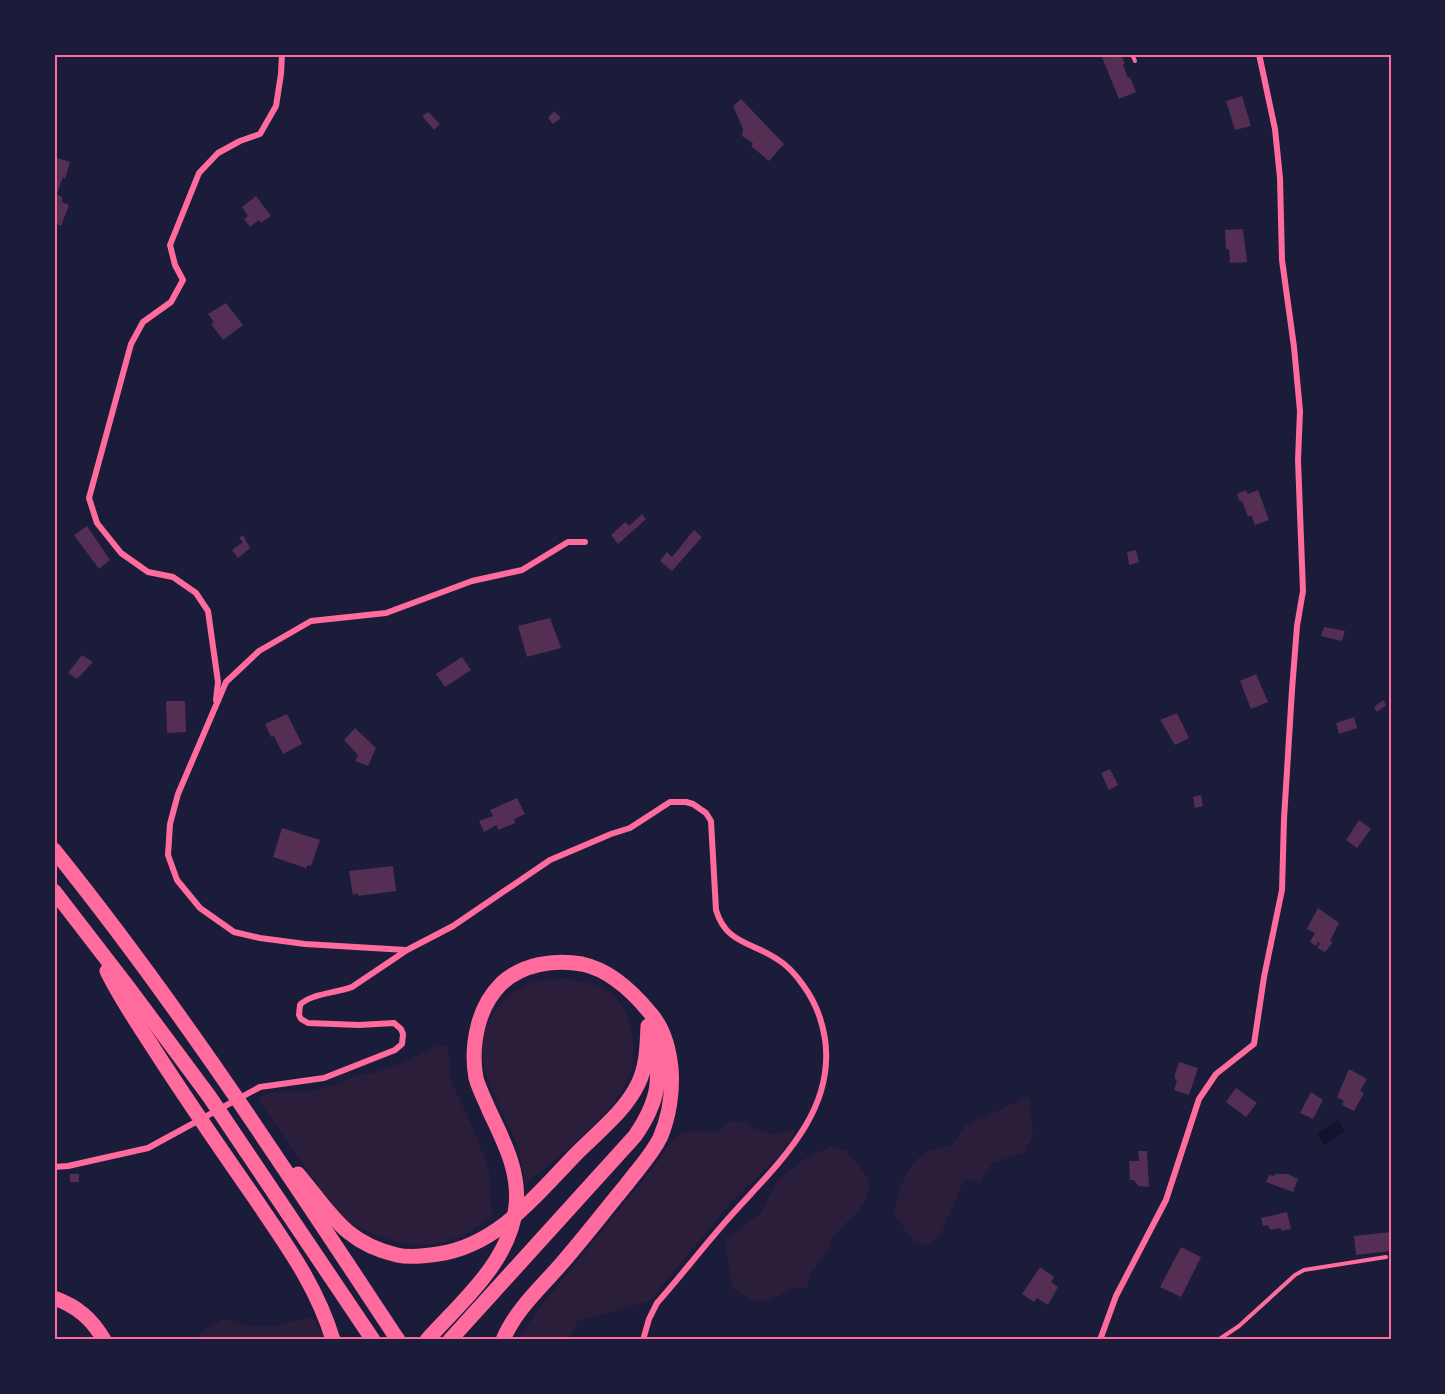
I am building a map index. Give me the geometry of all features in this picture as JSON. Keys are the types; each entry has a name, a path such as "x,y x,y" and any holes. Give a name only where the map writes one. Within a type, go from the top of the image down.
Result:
{"highway":[{"path":"54,850 115,928 264,1137 398,1340"},
{"path":"54,891 209,1095 373,1340"},
{"path":"93,941 123,1001 191,1107 310,1282 326,1317 333,1340"},
{"path":"427,1340 482,1280 502,1252 516,1207 515,1174 511,1159 476,1077 474,1048 476,1033 486,1003 499,986 516,973 544,963 586,965 602,971 626,987 655,1018 668,1048 672,1082 665,1126 650,1155 576,1248 526,1303 503,1340"},
{"path":"450,1340 635,1136 644,1122 651,1108 658,1079 658,1059 639,999"},
{"path":"264,1137 293,1168 345,1232 379,1250 400,1256 425,1256 449,1252 489,1236 524,1208 623,1107 638,1083 646,1058 648,1026"},
{"path":"54,1298 81,1312 92,1322 104,1340"}],"street":[{"path":"215,709 218,682 208,611 196,593 173,577 148,572 121,553 97,523 89,498 131,344 143,322 171,302 183,280 170,246 199,173 218,153 240,141 260,134 276,106 282,54"},
{"path":"1100,1340 1116,1296 1166,1200 1199,1099 1216,1074 1254,1044 1264,977 1282,890 1292,690 1297,626 1303,591 1298,460 1300,411 1282,260 1280,177 1275,129 1259,54"},
{"path":"407,950 305,944 234,932 200,908 177,880 168,855 170,824 178,794 226,682 259,651 311,621 386,613 472,581 522,570 568,542 585,542"},
{"path":"54,1167 148,1149 260,1087 324,1078 395,1050 402,1044 403,1034 394,1023 359,1025 308,1023 301,1018 298,1010 300,1005 306,999 344,991 352,987 407,950 453,926 550,860 630,828 663,805 678,801 693,804 706,813 711,821 718,917 732,936 778,959 804,987 813,1000 824,1031 827,1063 817,1107 802,1132 657,1303 649,1319 643,1340"}],"lane":[{"path":"1132,54 1135,61"},
{"path":"1218,1340 1239,1326 1295,1275 1304,1270 1386,1257"}],"shaded area":[{"path":"567,979 597,986 606,990 620,1002 629,1022 633,1040 631,1071 618,1097 598,1121 526,1184 514,1137 487,1078 482,1042 496,1009 514,992 539,981"},
{"path":"448,1045 451,1081 476,1135 489,1171 492,1216 463,1235 449,1241 420,1245 389,1240 350,1223 341,1216 260,1102 260,1097 274,1092 326,1088 358,1075 374,1073 401,1063 434,1047"},
{"path":"1029,1096 1033,1135 1025,1152 992,1163 980,1184 965,1178 941,1234 932,1244 915,1243 894,1215 901,1186 910,1167 924,1153 935,1148 952,1146 965,1126"},
{"path":"1338,1120 1345,1131 1324,1145 1317,1134"},
{"path":"735,1121 769,1133 795,1129 793,1138 777,1158 730,1203 650,1301 578,1321 567,1340 517,1340 537,1311 672,1141 682,1133 695,1131 717,1133 729,1122"},
{"path":"831,1146 847,1151 869,1179 869,1190 862,1206 833,1238 828,1251 813,1271 807,1288 794,1288 767,1301 753,1301 732,1288 725,1240 761,1213 776,1182 806,1158"},
{"path":"310,1318 315,1320 325,1340 193,1340 205,1329 224,1319 239,1324 262,1326"}],"building":[{"path":"1108,54 1121,54 1128,78 1130,77 1136,92 1119,99 1102,57"},
{"path":"1242,96 1251,126 1235,130 1226,101"},
{"path":"741,99 784,144 769,161 751,146 753,143 742,136 743,129 733,106"},
{"path":"554,111 561,118 553,124 548,118"},
{"path":"428,112 440,124 434,130 422,116"},
{"path":"54,157 70,162 57,194 62,197 62,202 69,205 61,226 54,223"},
{"path":"256,196 271,216 261,223 259,220 250,227 244,219 248,216 242,207"},
{"path":"1243,229 1247,262 1230,263 1229,249 1226,250 1225,230"},
{"path":"226,303 243,325 223,340 211,324 214,322 208,314"},
{"path":"1246,490 1248,494 1258,490 1269,520 1255,525 1251,515 1248,517 1237,494"},
{"path":"642,514 646,519 618,544 611,535 625,522 629,526"},
{"path":"87,526 110,560 99,569 74,535"},
{"path":"694,530 702,537 672,571 660,561 667,552 672,557"},
{"path":"243,535 250,548 238,558 232,550 243,542 239,538"},
{"path":"1136,550 1139,562 1129,565 1127,552"},
{"path":"550,618 561,648 527,657 518,626"},
{"path":"1324,627 1345,631 1342,641 1321,636"},
{"path":"82,655 93,662 77,679 68,673"},
{"path":"462,657 471,670 445,687 436,674"},
{"path":"1256,674 1268,702 1251,709 1240,681"},
{"path":"1383,700 1386,705 1377,712 1374,707"},
{"path":"166,701 185,701 186,732 167,733"},
{"path":"1177,713 1189,738 1175,745 1160,720"},
{"path":"287,714 302,744 283,754 265,724"},
{"path":"1354,717 1357,728 1339,734 1336,723"},
{"path":"355,728 376,748 368,766 355,761 358,755 344,740"},
{"path":"1110,769 1118,785 1109,790 1101,773"},
{"path":"1201,795 1203,806 1195,808 1193,797"},
{"path":"517,798 525,814 514,819 515,823 498,830 497,825 484,832 479,821 493,816 490,810"},
{"path":"1359,820 1371,829 1357,848 1346,840"},
{"path":"282,828 320,840 311,866 308,865 306,868 273,857"},
{"path":"393,866 396,891 353,895 349,871"},
{"path":"1318,908 1339,923 1330,941 1333,942 1325,952 1317,948 1320,943 1318,942 1316,946 1310,942 1315,933 1307,929"},
{"path":"1179,1062 1198,1068 1189,1095 1174,1090 1177,1080 1175,1074"},
{"path":"1349,1069 1367,1079 1360,1091 1364,1093 1354,1111 1342,1105 1344,1101 1337,1097"},
{"path":"1236,1088 1257,1103 1246,1117 1226,1102"},
{"path":"1311,1092 1323,1100 1313,1119 1300,1113"},
{"path":"1138,1151 1147,1151 1149,1187 1138,1186 1134,1180 1130,1180 1129,1161 1139,1161"},
{"path":"70,1174 79,1174 79,1182 70,1182"},
{"path":"1288,1174 1298,1179 1293,1192 1266,1182 1269,1175"},
{"path":"1287,1212 1291,1229 1270,1230 1268,1225 1263,1226 1261,1218"},
{"path":"1391,1232 1391,1251 1356,1255 1354,1236"},
{"path":"1181,1247 1201,1257 1181,1297 1160,1287"},
{"path":"1040,1267 1054,1277 1051,1282 1058,1287 1048,1305 1037,1298 1034,1302 1022,1294"}]}
